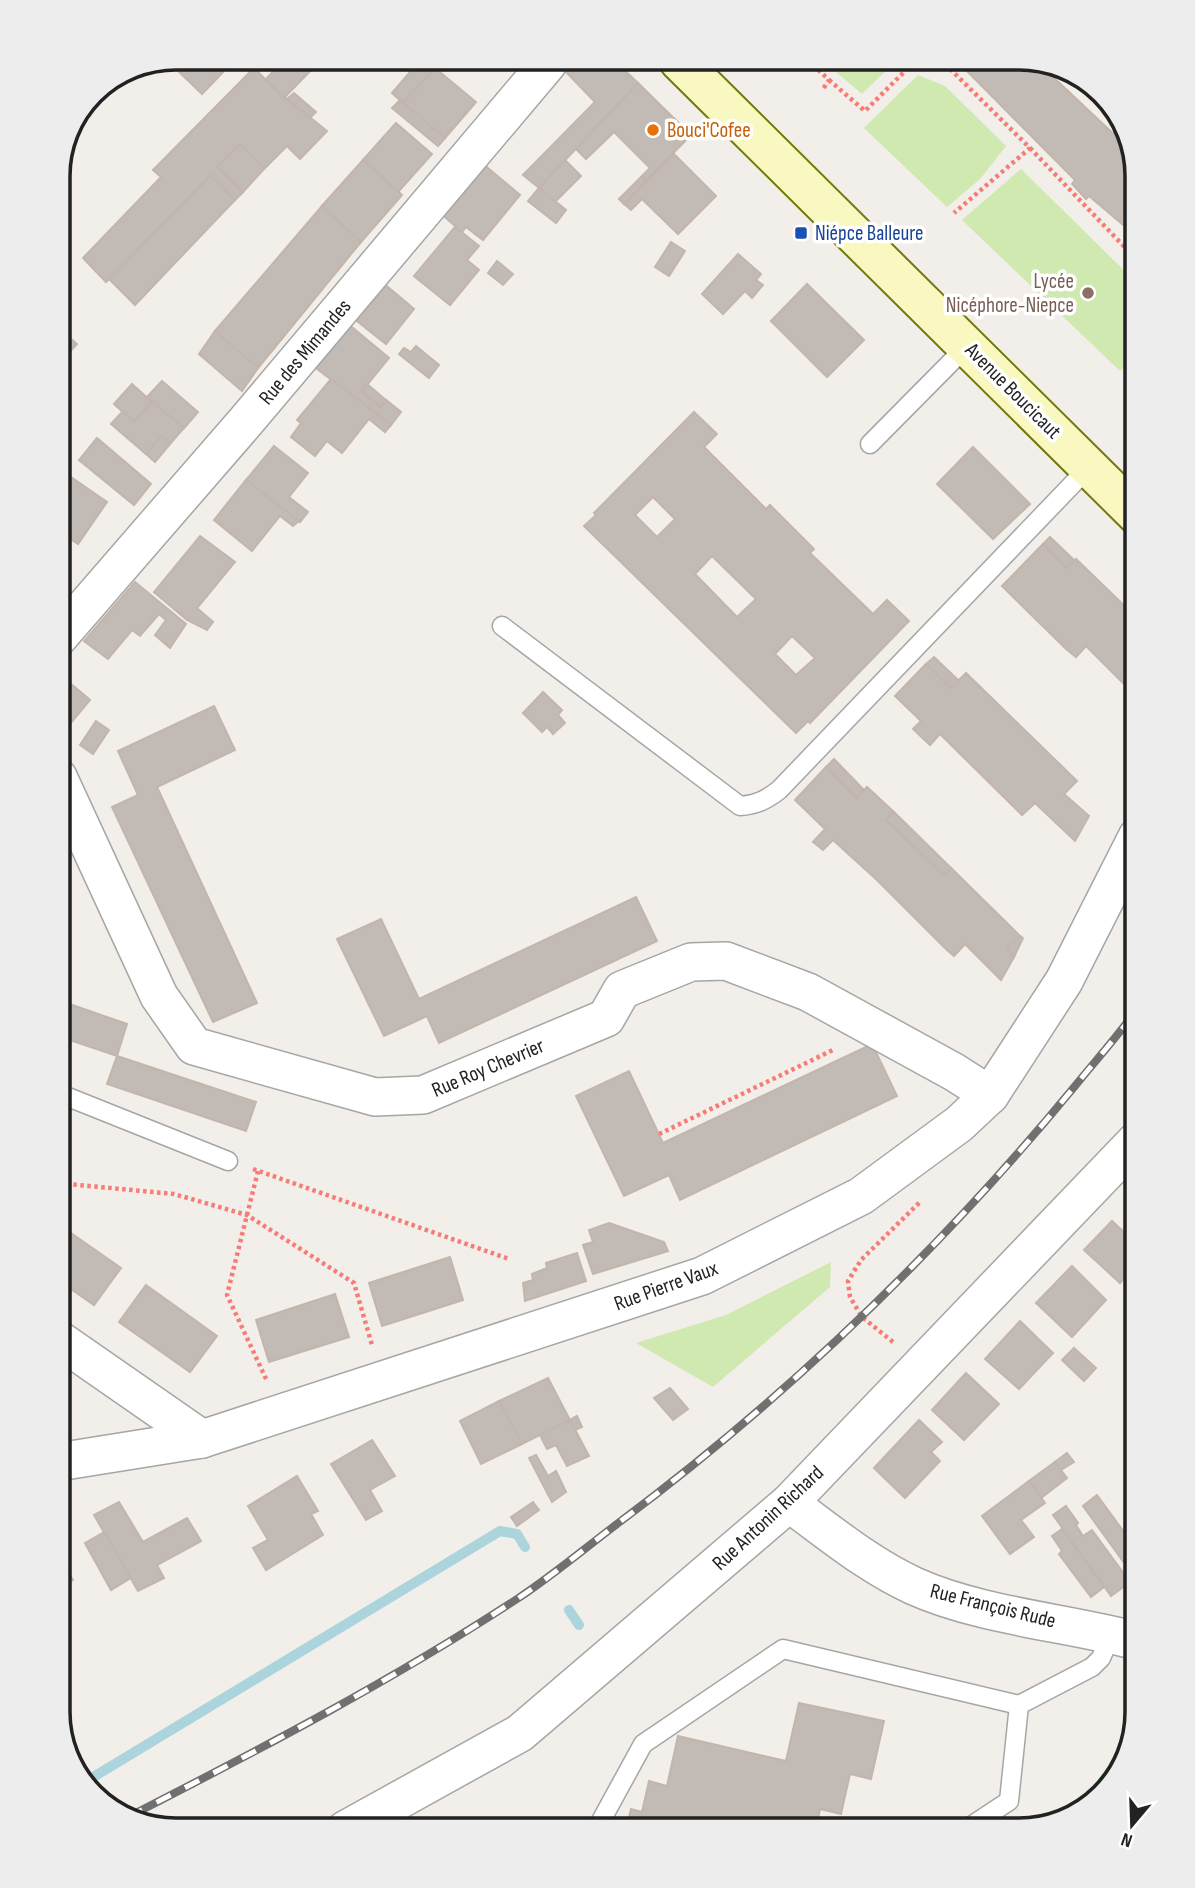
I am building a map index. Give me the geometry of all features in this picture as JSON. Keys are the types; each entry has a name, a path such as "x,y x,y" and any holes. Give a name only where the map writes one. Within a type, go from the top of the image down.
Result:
{"main road":[{"name":"Avenue Boucicaut","path":"688,70 1125,503"}],"street":[{"name":"Rue des Mimandes","path":"70,624 247,420 542,70"},
{"name":"Rue Roy Chevrier","path":"70,803 159,996 194,1046 375,1097 423,1096 606,1018 622,990 691,962 726,961 808,992 990,1095"},
{"name":"Rue Pierre Vaux","path":"70,1460 202,1439 702,1276 861,1196 959,1124 990,1095 1064,981 1125,861"},
{"name":"Rue Antonin Richard","path":"367,1818 520,1733 789,1503 1125,1153"},
{"path":"70,1347 202,1439"},
{"name":"Rue François Rude","path":"789,1503 866,1560 914,1586 967,1604 1124,1638"}],"lane":[{"path":"870,444 967,346"},
{"path":"502,626 740,806 753,805 766,800 779,790 1090,467"},
{"path":"70,1098 228,1161"},
{"path":"603,1818 643,1744 783,1649 1019,1704 1092,1667 1124,1638"},
{"path":"983,1818 1009,1801 1019,1704"}],"path":[{"path":"818,70 865,111 906,70"},
{"path":"951,70 1125,247"},
{"path":"823,89 829,80"},
{"path":"954,213 1030,148"},
{"path":"659,1134 859,1038 866,1023"},
{"path":"228,1161 509,1259"},
{"path":"258,1171 227,1295 281,1412"},
{"path":"70,1184 174,1194 247,1215 354,1283 382,1380"},
{"path":"919,1368 891,1340 862,1317 850,1297 848,1281 861,1260 926,1196"}],"green space":[{"path":"834,70 887,70 862,94"},
{"path":"918,75 945,86 1006,146 980,179 947,207 864,128"},
{"path":"1021,169 1125,271 1125,367 1120,371 962,220"},
{"path":"831,1262 830,1287 713,1387 636,1343 726,1315"},
{"path":"1114,1759 1099,1782 1084,1796"}],"building":[{"path":"177,70 225,70 202,94"},
{"path":"252,70 256,70 284,98 327,131 300,159 287,146 264,169 240,144 217,167 243,192 235,200 211,175 106,282 83,258 161,177 153,170"},
{"path":"274,70 311,70 284,98 265,80"},
{"path":"412,70 433,70 403,103 392,93"},
{"path":"433,70 437,70 476,102 445,138 403,103"},
{"path":"564,70 624,70 638,83 539,188 523,175 595,102"},
{"path":"966,70 1026,70 1052,76 1117,137 1124,162 1125,226 1089,196 1086,199 1072,184 1075,180"},
{"path":"638,83 691,135 646,181 642,176 650,168 614,132 586,159 576,149"},
{"path":"294,93 316,112 310,118 287,99"},
{"path":"400,100 445,138 438,146 392,108"},
{"path":"396,123 432,154 398,192 363,160"},
{"path":"240,144 264,169 243,192 217,167"},
{"path":"674,154 716,196 678,234 642,199 631,210 624,204"},
{"path":"363,160 402,195 361,242 321,207"},
{"path":"565,160 581,176 555,202 539,188"},
{"path":"482,163 520,195 483,240 466,227 462,232 440,213"},
{"path":"211,175 235,200 135,305 109,279"},
{"path":"642,176 646,181 624,204 619,199"},
{"path":"539,188 566,210 556,223 528,201"},
{"path":"322,206 361,242 258,368 215,331"},
{"path":"455,227 479,246 467,260 479,270 450,305 414,276"},
{"path":"671,242 685,251 669,276 655,267"},
{"path":"738,254 761,274 756,280 763,285 752,298 745,291 723,314 702,294"},
{"path":"497,261 513,274 503,285 488,273"},
{"path":"382,282 414,309 386,344 352,317"},
{"path":"807,284 864,340 827,377 771,321"},
{"path":"347,323 389,358 362,391 380,407 386,400 401,412 391,425 312,365"},
{"path":"215,331 258,368 242,391 199,354"},
{"path":"70,338 77,344 70,351"},
{"path":"416,346 439,365 429,378 399,354 404,348 411,352"},
{"path":"331,379 391,425 385,432 369,419 342,453 327,441 315,456 291,437 301,423 297,420"},
{"path":"162,381 198,412 184,428 147,397"},
{"path":"132,384 152,402 134,422 114,404"},
{"path":"367,384 386,400 380,407 362,391"},
{"path":"152,402 184,428 171,443 162,436 146,454 111,424 123,411 134,422"},
{"path":"694,412 717,434 704,447 766,509 770,505 814,549 810,553 873,614 887,600 909,621 810,723 808,721 796,733 584,526 596,515 594,513","holes":["653,497 675,519 657,537 635,515","712,556 756,599 737,617 695,574","792,636 815,658 796,675 775,654"]},
{"path":"162,436 171,443 155,462 146,454"},
{"path":"97,438 151,484 134,505 79,460"},
{"path":"274,446 308,473 289,497 308,512 300,522 246,480"},
{"path":"973,447 1030,504 993,539 937,484"},
{"path":"70,478 107,502 78,544 70,538"},
{"path":"246,480 299,521 293,526 280,516 252,551 214,520"},
{"path":"200,536 235,562 197,608 213,622 207,630 187,620 154,592"},
{"path":"1050,537 1075,561 1067,568 1043,544"},
{"path":"1043,544 1067,568 1076,559 1125,606 1125,685 1086,646 1076,657 1002,586"},
{"path":"135,582 186,624 170,648 155,635 166,620 159,614 140,636 132,630 108,659 84,641"},
{"path":"934,657 959,681 951,688 926,664"},
{"path":"926,664 951,688 966,673 1077,781 1064,794 1089,816 1075,841 1035,803 1022,815 940,734 930,745 913,729 921,721 895,696"},
{"path":"70,683 90,700 70,724"},
{"path":"543,692 562,710 558,715 565,723 553,734 547,727 542,732 523,713"},
{"path":"214,706 235,750 157,787 257,1003 213,1022 112,807 138,795 118,751"},
{"path":"96,721 109,730 93,754 80,745"},
{"path":"834,759 864,790 857,798 826,767"},
{"path":"826,767 857,798 867,787 894,812 886,820 944,875 951,868 1020,936 1007,948 1014,957 1001,980 965,944 954,956 833,840 823,850 813,842 825,829 795,800"},
{"path":"894,812 951,868 944,875 886,820"},
{"path":"636,897 657,941 439,1043 427,1016 384,1036 337,939 381,919 419,999"},
{"path":"1020,936 1023,938 1014,957 1007,948"},
{"path":"70,1004 127,1024 117,1056 70,1040"},
{"path":"872,1044 897,1096 680,1200 669,1175 624,1196 576,1096 629,1071 663,1143"},
{"path":"117,1056 256,1102 246,1131 107,1084"},
{"path":"1112,1221 1125,1233 1125,1278 1120,1283 1084,1250"},
{"path":"609,1223 664,1242 668,1251 593,1274 583,1245 593,1242 589,1230"},
{"path":"70,1232 121,1268 94,1305 70,1288"},
{"path":"577,1253 586,1281 525,1301 523,1283 533,1280 532,1274 547,1268 546,1263"},
{"path":"450,1257 463,1300 382,1326 369,1283"},
{"path":"1072,1266 1106,1300 1072,1337 1036,1303"},
{"path":"146,1285 217,1336 190,1372 119,1322"},
{"path":"335,1294 349,1337 269,1362 256,1320"},
{"path":"1020,1321 1053,1353 1019,1389 985,1359"},
{"path":"1074,1348 1096,1368 1084,1381 1062,1360"},
{"path":"966,1373 999,1404 964,1440 932,1410"},
{"path":"548,1378 570,1420 522,1444 499,1401"},
{"path":"670,1388 688,1409 673,1420 654,1398"},
{"path":"499,1401 522,1444 481,1464 460,1421"},
{"path":"577,1416 582,1427 575,1430 570,1420"},
{"path":"570,1420 589,1456 567,1466 556,1445 547,1449 540,1435"},
{"path":"919,1420 942,1442 931,1452 940,1461 905,1498 874,1468"},
{"path":"372,1440 395,1476 370,1490 382,1511 366,1520 331,1464"},
{"path":"1067,1453 1074,1462 1061,1470 1055,1462"},
{"path":"536,1455 548,1476 556,1471 566,1492 552,1502 529,1458"},
{"path":"1055,1462 1067,1478 1041,1498 1029,1481"},
{"path":"297,1476 318,1511 311,1514 323,1535 266,1570 253,1548 268,1540 248,1506"},
{"path":"1029,1481 1045,1503 1021,1520 1034,1537 1010,1554 982,1516"},
{"path":"1097,1495 1125,1534 1125,1564 1083,1506"},
{"path":"119,1502 143,1542 187,1518 201,1541 157,1565 164,1578 138,1591 94,1515"},
{"path":"533,1502 539,1510 517,1526 511,1517"},
{"path":"1066,1506 1083,1536 1092,1530 1125,1575 1125,1586 1111,1596 1053,1515"},
{"path":"1062,1529 1104,1587 1091,1597 1059,1554 1062,1551 1052,1536"},
{"path":"104,1532 131,1578 111,1590 85,1543"},
{"path":"799,1703 884,1721 871,1779 850,1774 841,1814 820,1809 818,1818 629,1818 631,1809 642,1812 649,1781 667,1786 678,1736 786,1761"}],"waterway":[{"path":"93,1777 500,1531 517,1534 525,1547"},
{"path":"569,1610 579,1625"}],"railway":[{"path":"140,1811 326,1713 470,1629 543,1581 680,1475 801,1373 916,1263 1024,1147 1125,1025"}],"place":[{"name":"Bouci'Cofee","path":"653,130"},
{"name":"Niépce Balleure","path":"801,233"},
{"name":"Lycée Nicéphore-Niepce","path":"1088,293"}]}
